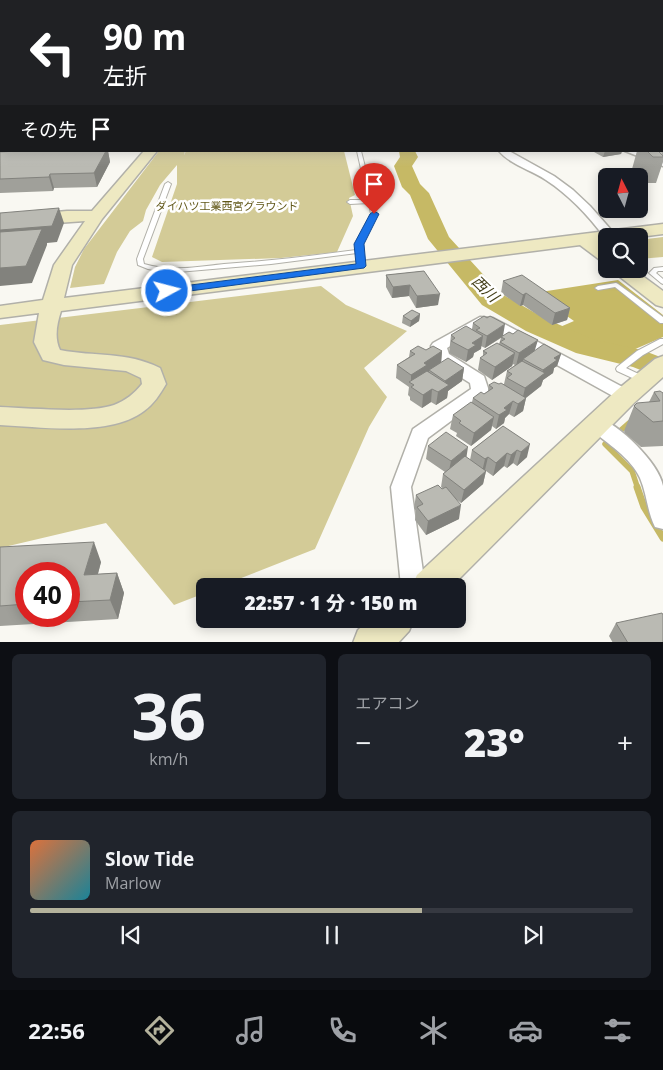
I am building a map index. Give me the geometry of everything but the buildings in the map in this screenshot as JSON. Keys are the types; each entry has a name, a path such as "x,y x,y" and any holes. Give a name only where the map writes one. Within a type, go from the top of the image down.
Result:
{"street":[{"path":"0,416 98,417 119,413 149,394 154,384 152,374 141,367 123,362 68,360 51,355 45,342 50,306 63,265 96,216 150,152"},
{"path":"504,152 515,161 541,172 577,198 591,211 603,228"},
{"path":"632,152 663,163"},
{"path":"0,222 67,216 96,216"},
{"path":"648,230 663,228"},
{"path":"0,312 361,259 442,256 598,236"},
{"path":"584,238 598,249"},
{"path":"634,278 663,301"},
{"path":"412,578 401,487 420,434 480,391 478,380 441,357 439,346 480,321 488,321 642,371 597,424 438,578"},
{"path":"597,424 641,463 650,477 657,511 663,520"},
{"path":"371,642 386,628"}],"lane":[{"path":"168,184 140,259 141,265 152,270 181,270 292,260 361,259 359,244 374,214 359,152"},
{"path":"350,202 371,201"},
{"path":"663,269 652,273 663,282"},
{"path":"598,288 616,285 663,321"},
{"path":"642,371 663,341"}],"green space":[{"name":"ダイハツ工業西宮グラウンド","path":"158,152 185,152 184,155 186,152 344,152 355,195 349,198 353,216 337,252 281,258 162,262 152,257 177,184 177,165 160,185 146,210 143,221 130,231 117,252 104,284 70,288 75,267 84,249"},
{"path":"663,237 663,257 648,258 648,239"},
{"path":"321,286 346,305 407,331 364,368 387,397 369,427 315,549 241,578 196,578 196,596 174,605 106,523 0,548 0,325"}],"shaded area":[{"path":"618,280 663,315 663,337 633,350 583,340 560,327 574,321 534,293"}],"waterway":[{"name":"西川","path":"407,152 409,157 403,166 412,187 419,193 439,239 491,299 536,325 586,347 642,360 663,369"},
{"path":"621,430 629,423"},
{"path":"605,444 632,471 638,489"},
{"path":"637,487 644,507 663,538"}],"route":[{"path":"167,291 361,266 359,244 374,214"}]}
